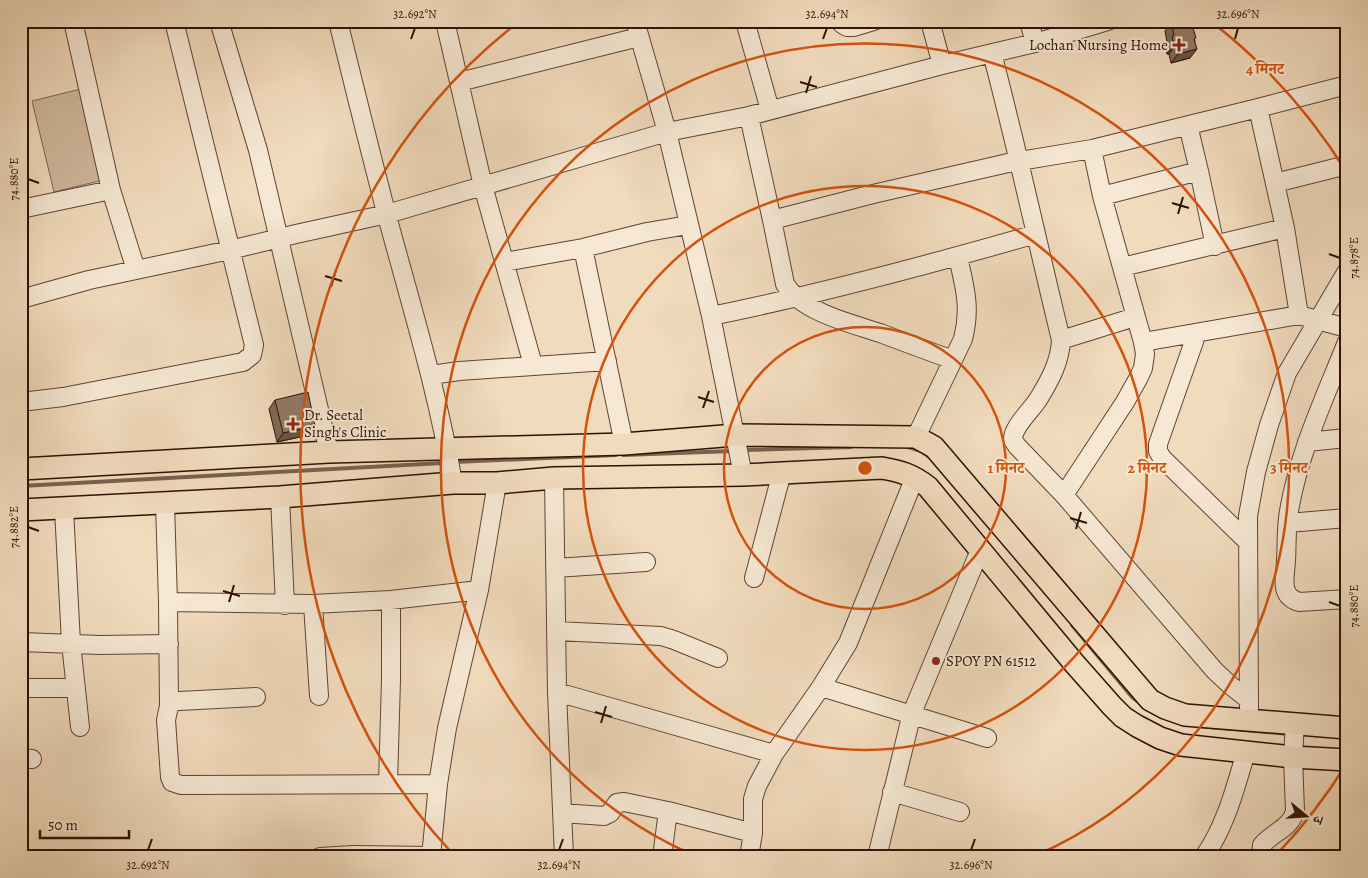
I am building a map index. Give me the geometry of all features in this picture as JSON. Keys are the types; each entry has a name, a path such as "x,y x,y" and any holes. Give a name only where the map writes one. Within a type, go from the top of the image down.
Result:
{"main road":[{"path":"21,470 328,452 448,451 624,444 916,437 934,447 980,550 1074,664 1123,717 1160,738 1181,745 1246,752 1293,753 1347,760"},
{"path":"21,510 280,497 452,478 498,483 554,478 742,470 782,472 882,468 900,471 915,477 928,487 956,494 1150,700 1185,715 1249,710 1295,726 1347,728"}],"street":[{"path":"73,21 111,190 136,270"},
{"path":"21,402 63,397 243,362 252,355 254,345 174,21"},
{"path":"220,21 258,150 328,452"},
{"path":"338,21 387,214 431,375 452,478"},
{"path":"444,21 483,186 533,365"},
{"path":"745,21 770,110"},
{"path":"841,21 847,27 874,21"},
{"path":"930,21 942,65"},
{"path":"1029,21 1035,42"},
{"path":"21,299 89,280 387,214 667,132 749,116 1035,42 1108,21"},
{"path":"459,82 637,29 667,132 711,316 742,470"},
{"path":"992,53 1062,340 1060,355 1052,374 1038,400 1016,429 1013,436 1017,446 1064,495 1215,671 1230,685 1249,710"},
{"path":"772,220 874,194 1092,148 1347,85"},
{"path":"1258,108 1285,228 1299,315"},
{"path":"749,116 785,284 790,292 825,314 953,360"},
{"path":"1188,125 1215,246"},
{"path":"1064,495 1125,402 1143,368 1145,354 1102,196 1092,148"},
{"path":"1275,183 1347,165"},
{"path":"1102,196 1199,171"},
{"path":"21,209 111,190"},
{"path":"505,262 583,248 647,232 688,225"},
{"path":"1122,267 1285,228"},
{"path":"711,316 798,298 958,257 1036,234"},
{"path":"583,248 624,444"},
{"path":"916,437 963,339 968,300 958,257"},
{"path":"1249,710 1248,516 1256,472 1286,373 1321,322 1347,271"},
{"path":"1143,342 1299,315 1346,333 1307,442 1295,484 1288,523 1285,581 1286,594 1292,600 1299,602 1347,599"},
{"path":"1062,340 1135,317"},
{"path":"1197,333 1158,444 1158,452 1248,542"},
{"path":"431,375 533,365 607,361"},
{"path":"1307,442 1347,438"},
{"path":"754,578 782,472"},
{"path":"749,857 753,833 755,793 774,754 848,643 915,477"},
{"path":"554,478 556,631 564,857"},
{"path":"320,857 354,855 431,856 438,784 454,692 479,590 498,483"},
{"path":"280,497 285,604"},
{"path":"165,503 169,644 169,706 166,720 170,777 172,782 176,784 438,784"},
{"path":"64,509 71,643 80,727"},
{"path":"1288,523 1347,518"},
{"path":"876,857 912,713 980,550"},
{"path":"555,568 646,562"},
{"path":"168,602 313,604 391,600 479,590"},
{"path":"388,784 391,600"},
{"path":"313,604 319,696"},
{"path":"556,631 661,636 718,658"},
{"path":"21,642 100,645 169,644"},
{"path":"821,686 987,738"},
{"path":"21,688 76,688"},
{"path":"558,692 774,754"},
{"path":"169,706 174,702 180,701 256,697"},
{"path":"1261,857 1262,845 1266,840 1293,819 1295,811 1293,753 1295,726"},
{"path":"1204,857 1222,828 1246,752"},
{"path":"892,792 960,812"},
{"path":"562,813 604,816 610,813 617,803 624,802 668,811 753,833"},
{"path":"662,857 668,811"}],"shaded area":[{"path":"85,88 107,179 54,192 32,101"}],"building":[{"path":"1191,21 1197,49 1178,54 1172,36 1174,35 1171,22"},
{"path":"308,392 315,426 283,433 275,400"}],"waterway":[{"path":"905,446 921,451 932,459"},
{"path":"743,450 851,447"},
{"path":"623,455 733,451"},
{"path":"455,462 616,455"},
{"path":"21,486 443,463"},
{"path":"1072,625 1132,697 1141,704"},
{"path":"1198,726 1290,734"}],"place":[{"name":"Lochan Nursing Home","path":"1179,45"},
{"name":"Dr. Seetal Singh's Clinic","path":"293,424"},
{"name":"SPOY PN 61512","path":"936,661"}]}
